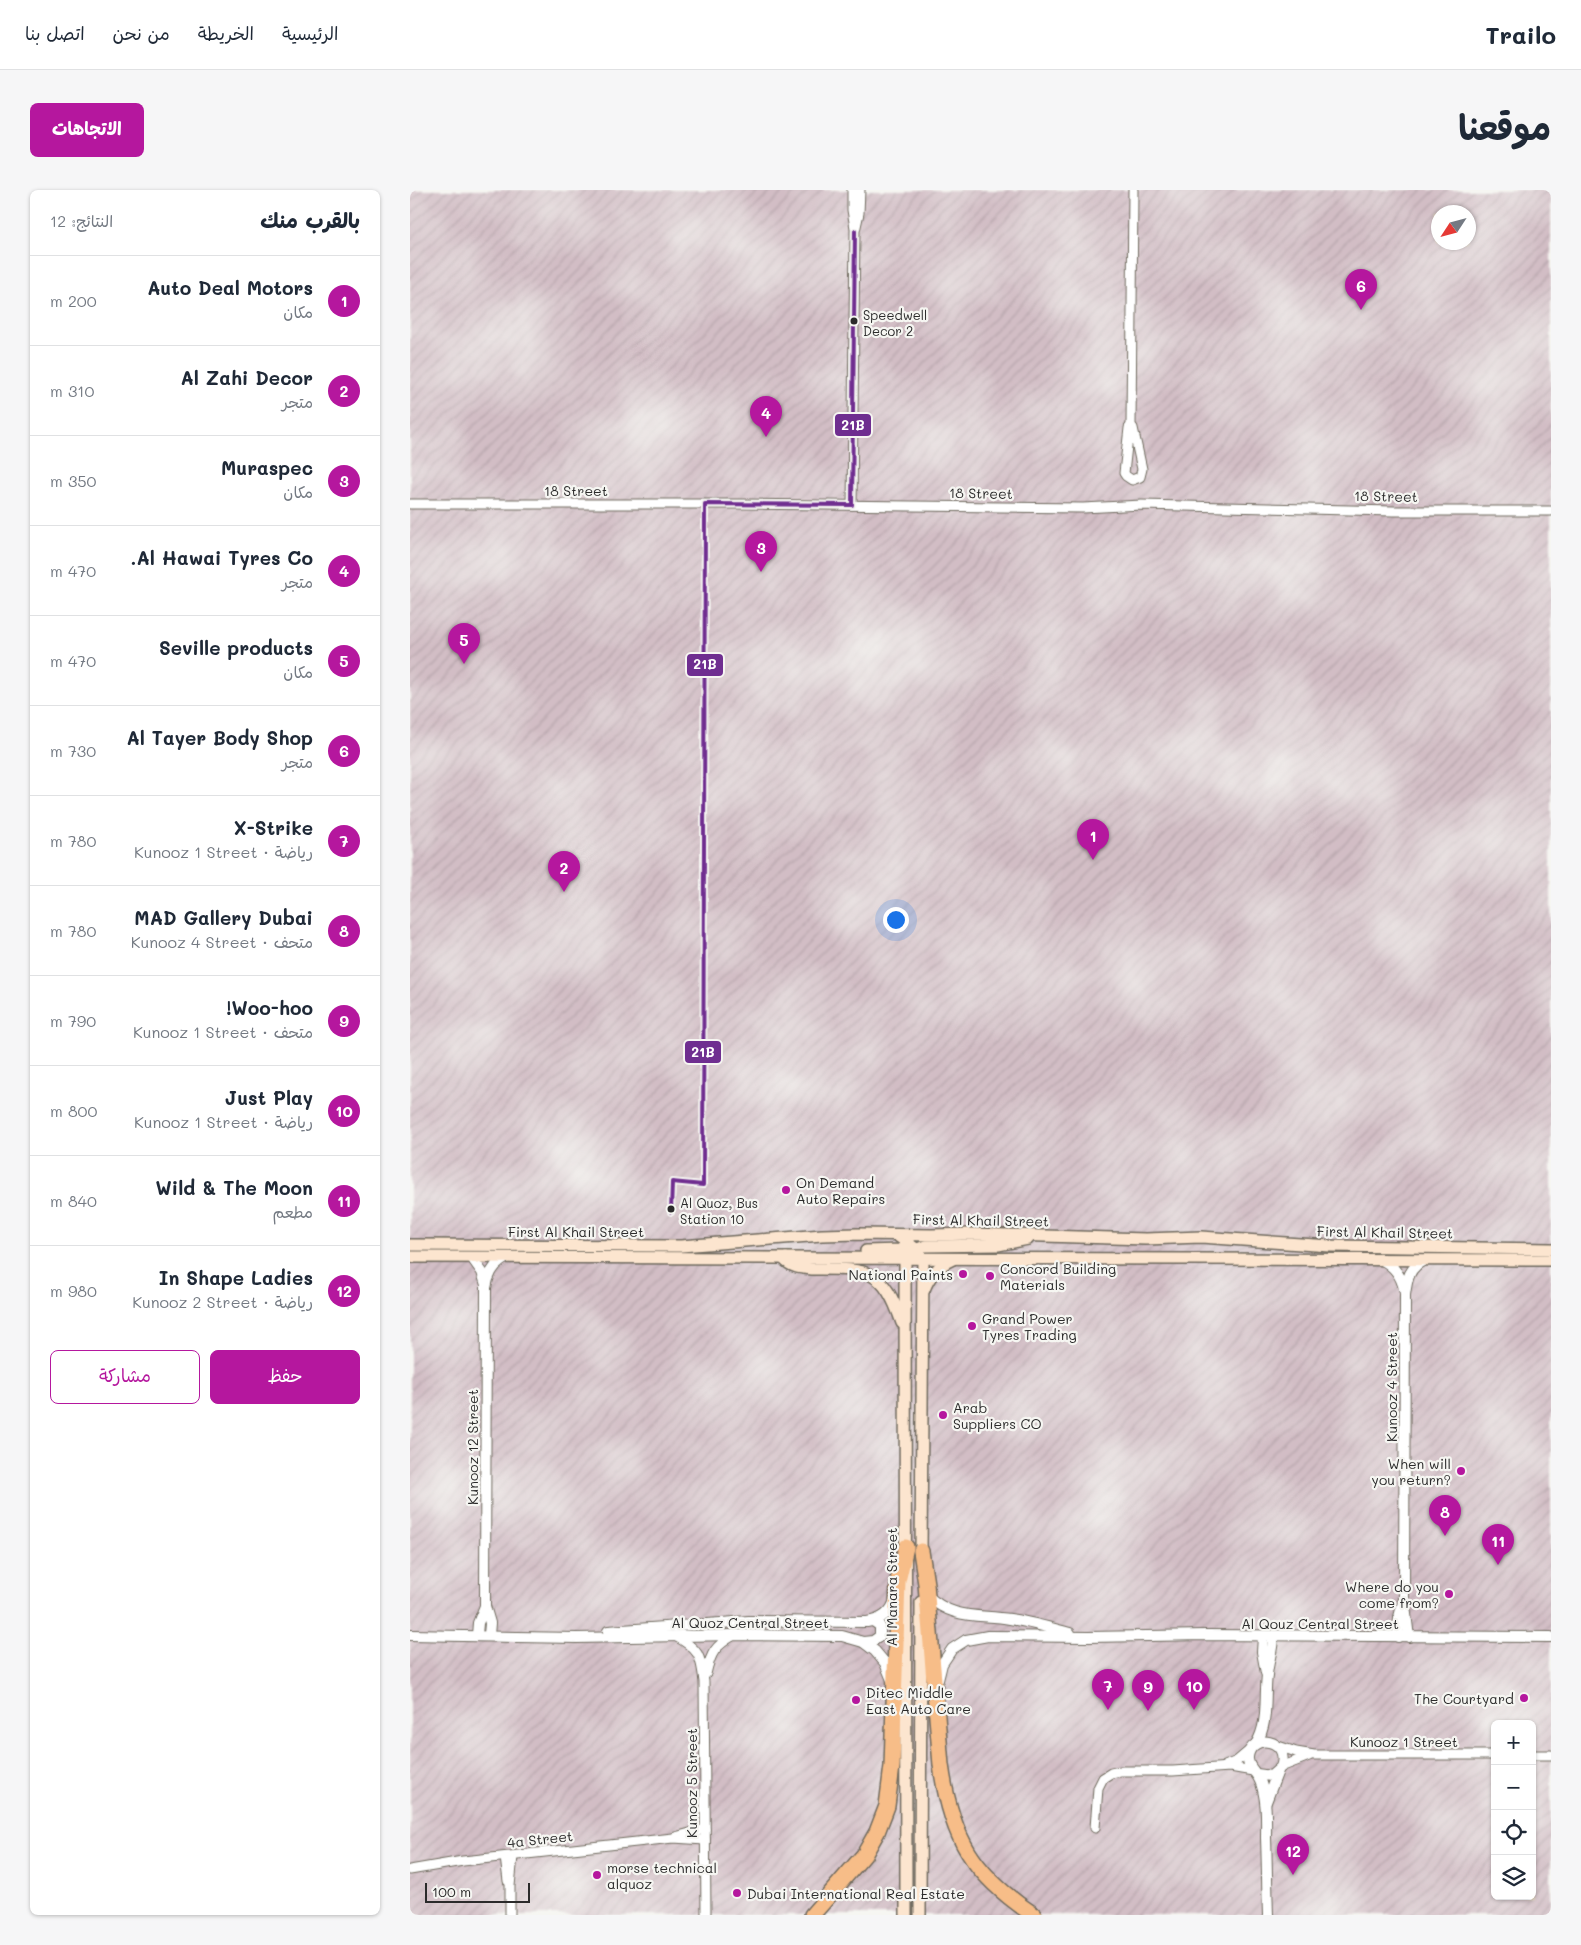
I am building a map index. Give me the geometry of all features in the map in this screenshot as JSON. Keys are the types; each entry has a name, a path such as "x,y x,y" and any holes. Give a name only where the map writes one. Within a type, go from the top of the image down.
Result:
{"highway":[{"path":"812,1915 864,1855 882,1819 892,1780 898,1586 913,1549"},
{"path":"913,1549 927,1595 943,1779 948,1806 957,1833 968,1854 990,1881 1007,1897 1034,1915"}],"main road":[{"name":"First Al Khail Street","path":"410,1245 681,1246 822,1235 895,1234 1146,1239 1201,1237 1330,1246 1551,1249"},
{"path":"895,1234 906,1240 916,1249 923,1260"},
{"path":"905,1259 909,1252 930,1246 1006,1244 1036,1236"},
{"path":"784,1259 808,1251 900,1250 904,1247 906,1240"},
{"name":"First Al Khail Street","path":"410,1257 848,1258 923,1260 1551,1260"},
{"path":"784,1259 798,1268 858,1270 873,1277 891,1295 905,1332"},
{"name":"Al Manara Street","path":"905,1259 905,1332 913,1549 922,1713 920,1915"},
{"path":"923,1294 927,1283 934,1273 954,1259"},
{"name":"Al Manara Street","path":"906,1915 913,1549 923,1260"}],"street":[{"path":"852,190 855,231 852,505"},
{"path":"855,231 859,213 860,190"},
{"path":"1131,426 1128,428 1124,472 1132,480 1140,477 1142,469 1134,430 1131,426 1133,190"},
{"name":"18 Street","path":"410,504 852,505 1078,508 1142,505 1393,511 1551,512"},
{"name":"Kunooz 12 Street","path":"472,1258 482,1272 486,1288"},
{"name":"Kunooz 12 Street","path":"489,1635 489,1617 485,1606 486,1288 488,1277 493,1267 506,1258"},
{"name":"Kunooz 4 Street","path":"1382,1260 1397,1272 1403,1283 1405,1295"},
{"name":"Kunooz 4 Street","path":"1409,1637 1404,1598 1405,1295 1410,1271 1417,1264 1425,1260"},
{"path":"873,1621 880,1619 894,1604 898,1586"},
{"name":"Al Qouz Central Street","path":"927,1595 940,1607 957,1614 1011,1619 1088,1637"},
{"name":"Kunooz 4 Street","path":"1398,1637 1399,1617 1404,1598"},
{"name":"Kunooz 12 Street","path":"477,1635 478,1622 485,1606"},
{"name":"Al Quoz Central Street","path":"576,1638 604,1632 710,1623 785,1621 861,1623 873,1621"},
{"path":"863,1642 873,1642 880,1636 880,1626 873,1621"},
{"name":"Al Quoz Central Street","path":"410,1635 576,1638 734,1635 848,1637 863,1642 875,1651 885,1663 894,1691"},
{"name":"Kunooz 5 Street","path":"704,1682 712,1652 719,1644 734,1635"},
{"name":"Kunooz 5 Street","path":"676,1636 691,1644 697,1652 701,1660 704,1682 706,1915"},
{"name":"Al Qouz Central Street","path":"936,1691 944,1658 952,1649 966,1640 988,1636 1551,1637"},
{"path":"1268,1636 1263,1659 1266,1674 1266,1716 1262,1733 1253,1747 1248,1761 1263,1788 1266,1803 1268,1915"},
{"path":"1266,1716 1276,1745 1283,1756 1280,1769 1266,1803"},
{"path":"1222,1767 1237,1760 1253,1747 1265,1741 1276,1745"},
{"name":"Kunooz 1 Street","path":"1276,1745 1296,1752 1314,1755 1491,1755"},
{"name":"Kunooz 1 Street","path":"1280,1769 1300,1758 1314,1755"},
{"path":"1536,1755 1551,1755"},
{"path":"1095,1828 1098,1788 1103,1778 1111,1773 1120,1771 1173,1771 1222,1767 1238,1768 1266,1776 1280,1769"},
{"name":"4a Street","path":"673,1838 688,1832 704,1829"},
{"name":"4a Street","path":"410,1870 509,1856 673,1838 704,1840"},
{"path":"509,1856 510,1915"}],"shaded area":[{"path":"410,190 1551,190 1551,1915 410,1915"}],"transit line":[{"name":"21B","path":"671,1212 672,1182 703,1185 705,504 852,505 855,231"}],"place":[{"name":"Al Tayer Body Shop","path":"1361,310"},
{"name":"Speedwell Decor 2","path":"854,321"},
{"name":"Al Hawai Tyres Co.","path":"766,437"},
{"name":"Muraspec","path":"761,572"},
{"name":"Seville products","path":"464,664"},
{"name":"Auto Deal Motors","path":"1093,860"},
{"name":"Al Zahi Decor","path":"564,892"},
{"name":"On Demand Auto Repairs","path":"786,1190"},
{"name":"Al Quoz, Bus Station 10","path":"671,1209"},
{"name":"National Paints","path":"963,1274"},
{"name":"Concord Building Materials","path":"990,1276"},
{"name":"Grand Power Tyres Trading","path":"972,1326"},
{"name":"Arab Suppliers CO","path":"943,1415"},
{"name":"When will you return?","path":"1461,1471"},
{"name":"MAD Gallery Dubai","path":"1445,1536"},
{"name":"Wild & The Moon","path":"1498,1565"},
{"name":"Where do you come from?","path":"1449,1594"},
{"name":"The Courtyard","path":"1524,1698"},
{"name":"Ditec Middle East Auto Care","path":"856,1700"},
{"name":"X-Strike","path":"1108,1710"},
{"name":"Just Play","path":"1194,1710"},
{"name":"Woo-hoo!","path":"1148,1711"},
{"name":"morse technical alquoz","path":"597,1875"},
{"name":"In Shape Ladies","path":"1293,1875"},
{"name":"Dubai International Real Estate","path":"737,1893"}]}
